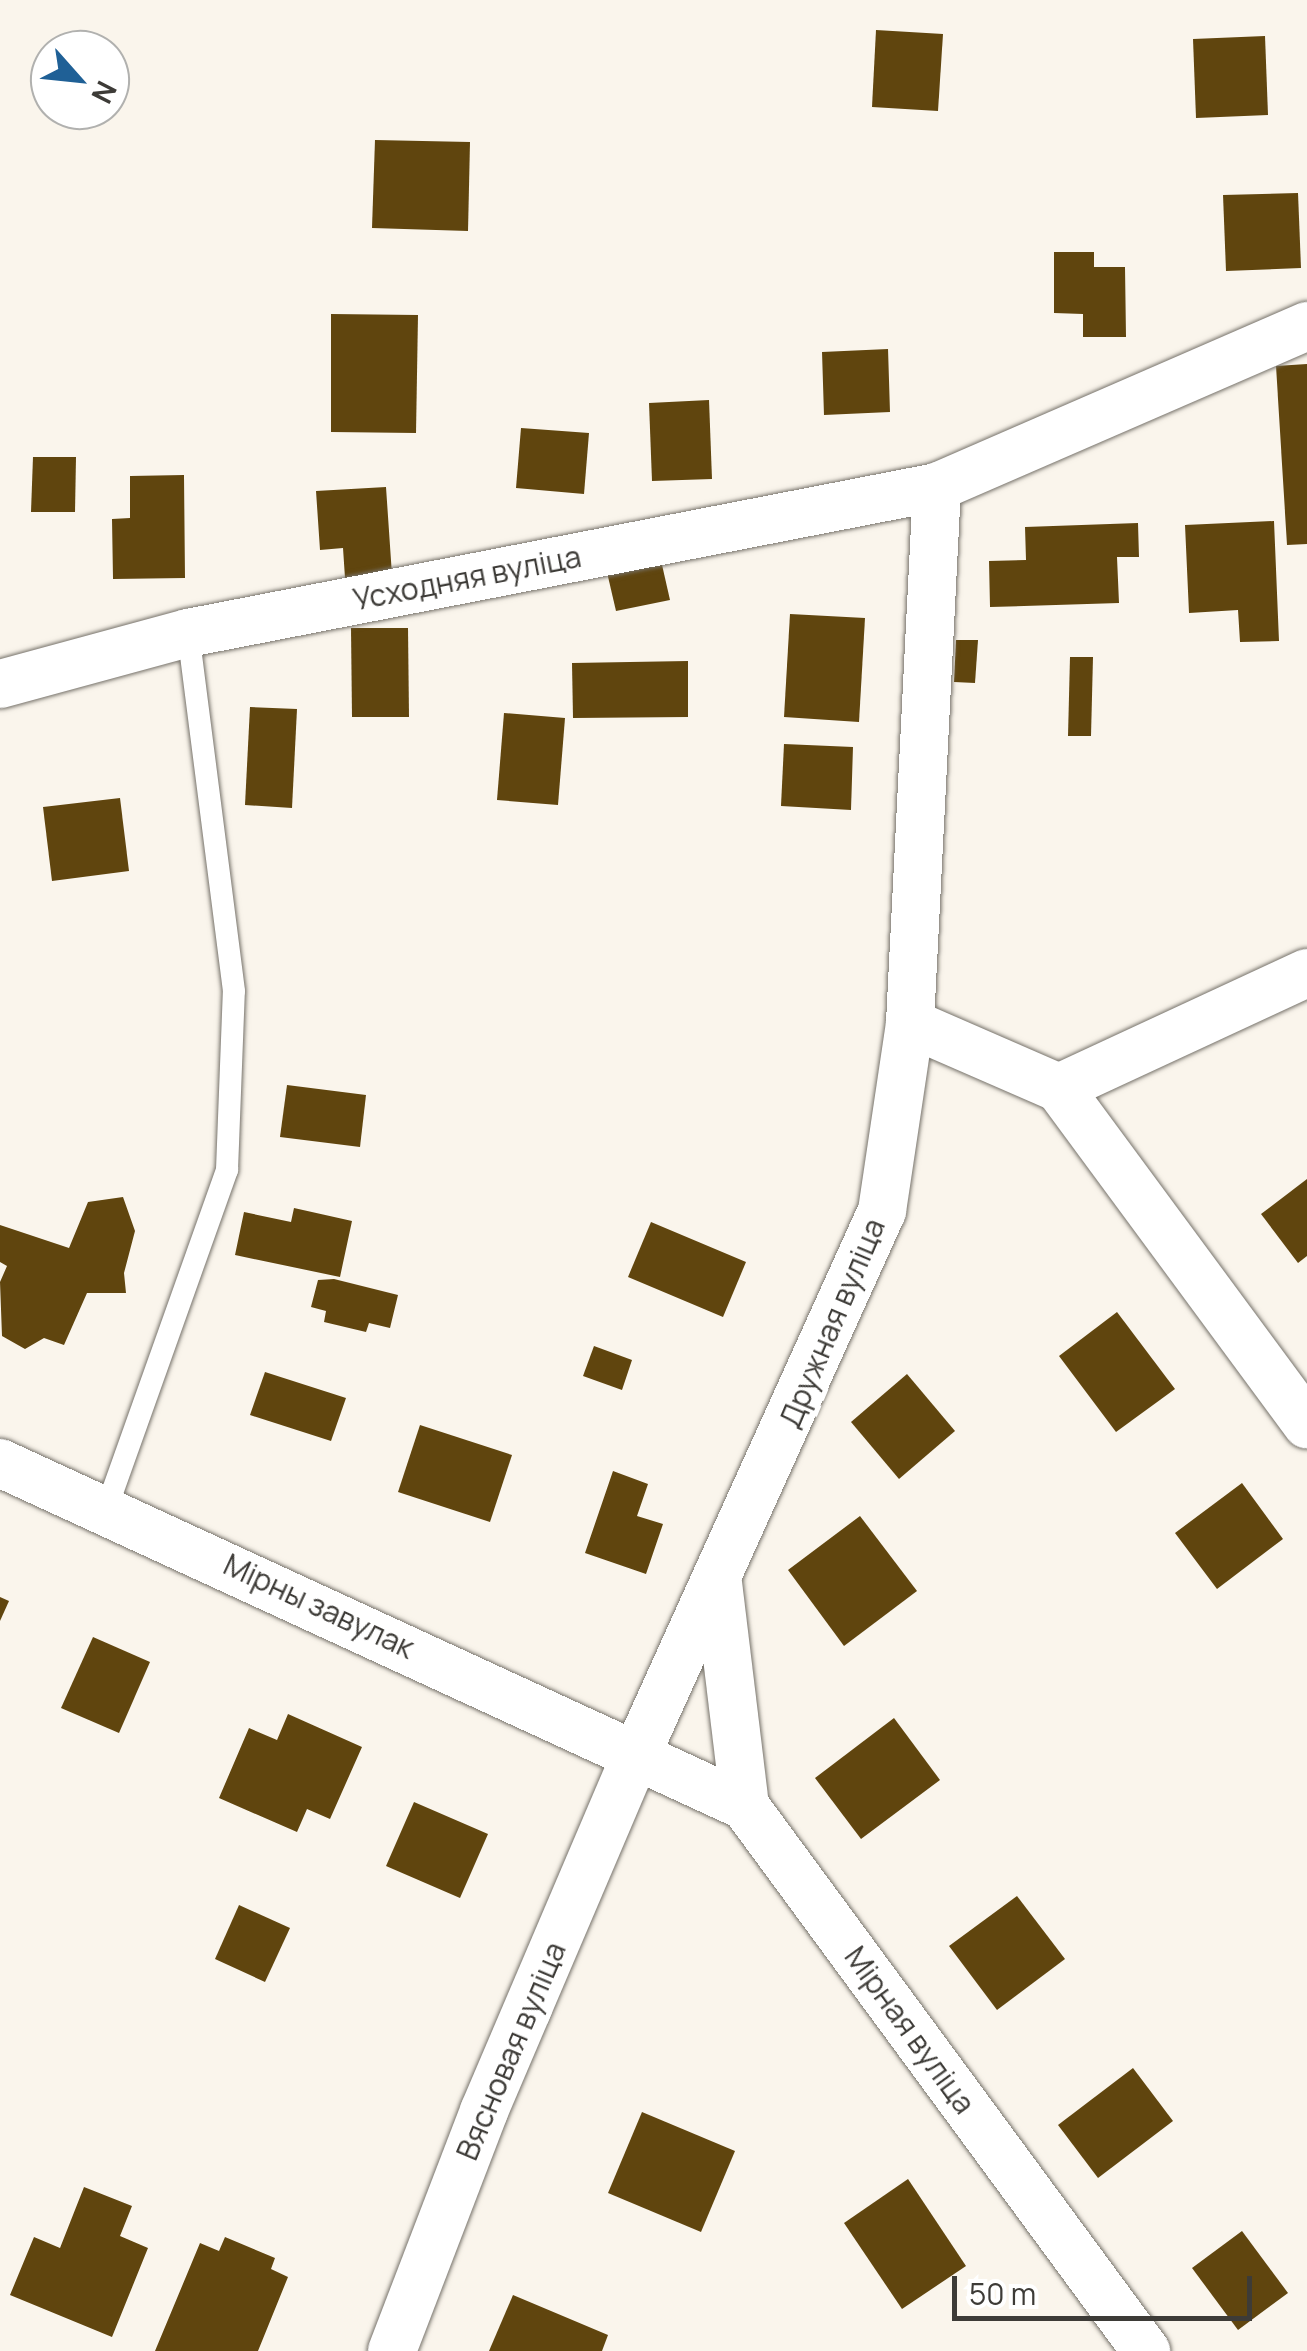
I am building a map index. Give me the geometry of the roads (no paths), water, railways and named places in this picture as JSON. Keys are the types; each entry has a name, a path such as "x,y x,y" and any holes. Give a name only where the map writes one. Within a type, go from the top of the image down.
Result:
{"street":[{"name":"Усходняя вуліца","path":"0,684 188,633 937,487 1307,326"},
{"path":"937,487 910,1023 1059,1088 1307,1424"},
{"path":"1059,1088 1307,973"},
{"name":"Дружная вуліца","path":"637,1753 718,1583 882,1211 910,1023"},
{"name":"Мірны завулак","path":"0,1463 108,1507 637,1753"},
{"path":"718,1583 745,1806"},
{"name":"Мірная вуліца","path":"637,1753 745,1806 1146,2351"},
{"name":"Вясновая вуліца","path":"392,2351 484,2112 637,1753"}],"lane":[{"path":"108,1507 226,1170 234,992 188,633"}]}
